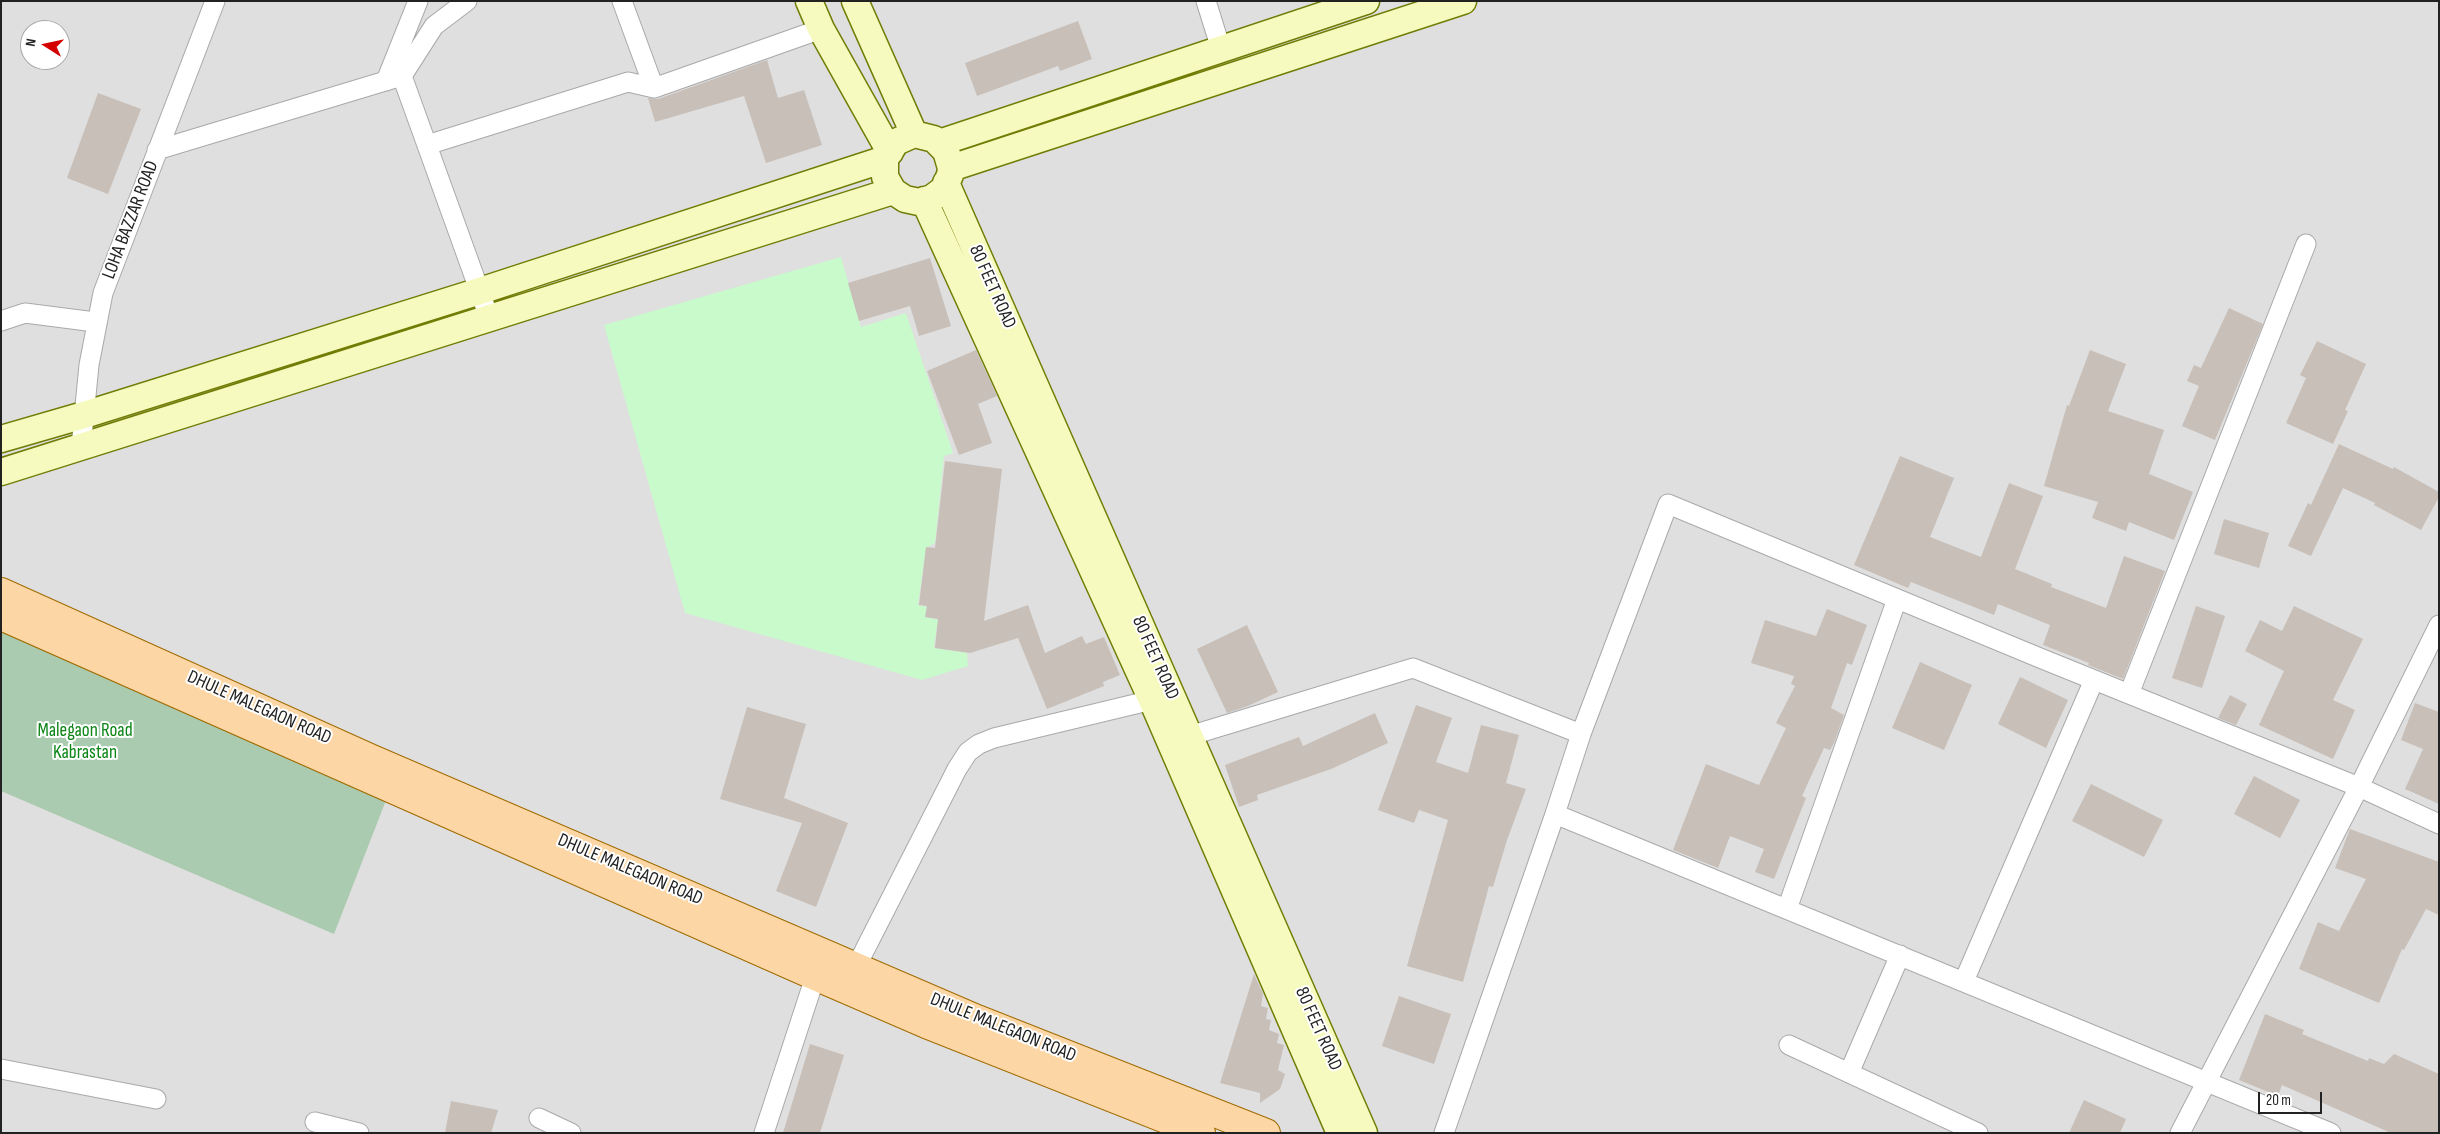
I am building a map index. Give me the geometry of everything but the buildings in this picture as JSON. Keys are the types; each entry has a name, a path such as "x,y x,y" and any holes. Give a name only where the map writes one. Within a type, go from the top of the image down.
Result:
{"main road":[{"path":"809,1 821,29 887,155"},
{"path":"855,1 914,134"},
{"path":"939,143 1366,1"},
{"path":"948,175 1464,1"},
{"path":"914,134 934,138 939,143 946,152 948,175 944,188 932,198 919,202 905,199 893,191 885,177 887,155 896,142 914,134"},
{"path":"1,438 84,415 480,291 887,155"},
{"name":"80 FEET ROAD","path":"948,175 1189,736 1364,1133"},
{"path":"1,472 490,320 893,191"},
{"name":"80 FEET ROAD","path":"924,200 1152,700 1340,1133"},
{"name":"DHULE MALEGAON ROAD","path":"1,592 820,964 856,967 1266,1133"},
{"path":"1,616 820,964 926,1024 1201,1133"}],"street":[{"name":"LOHA BAZZAR ROAD","path":"81,447 95,322 102,293 214,1"},
{"path":"418,1 394,78 427,145 490,320"},
{"path":"157,150 394,78 434,26 467,1"},
{"path":"622,1 654,88"},
{"path":"1206,1 1221,49"},
{"path":"427,145 628,82 654,88 821,29"},
{"path":"2129,694 2306,244"},
{"path":"1,321 25,313 95,322"},
{"path":"1444,1133 1581,734 1668,504 2359,787 2439,824"},
{"path":"1787,909 1897,599"},
{"path":"2180,1133 2359,787 2439,625"},
{"path":"1189,736 1413,668 1581,734"},
{"path":"1964,981 2094,680"},
{"path":"856,967 957,769 968,752 979,744 994,738 1152,700"},
{"path":"1555,814 2331,1133"},
{"path":"1849,1073 1900,956"},
{"path":"764,1133 820,964"},
{"path":"1789,1045 1978,1133"},
{"path":"1,1069 156,1099"},
{"path":"539,1118 571,1133"},
{"path":"315,1122 358,1133"}],"shaded area":[{"path":"1,1 2439,1 2439,1133 1,1133"}],"green space":[{"path":"841,257 861,327 906,313 953,453 944,456 935,543 926,548 918,605 927,607 925,617 949,622 937,625 934,648 967,653 968,666 922,680 685,613 604,325"},
{"name":"Malegaon Road Kabrastan","path":"1,620 390,790 334,934 1,791"}]}
